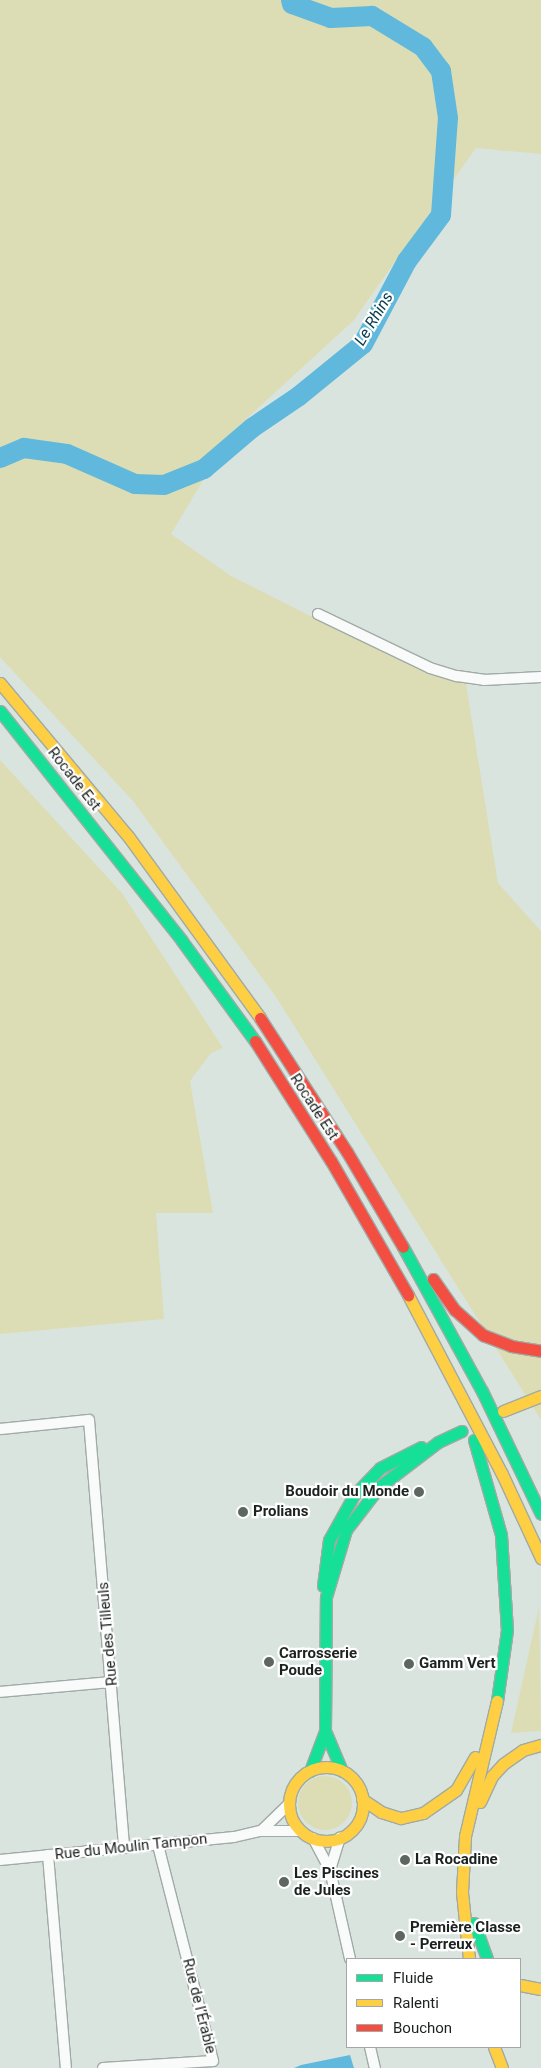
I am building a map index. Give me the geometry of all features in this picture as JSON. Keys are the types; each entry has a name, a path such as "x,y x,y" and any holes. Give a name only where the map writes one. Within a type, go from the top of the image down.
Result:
{"main road":[{"name":"Rocade Est","path":"0,682 128,836 198,930 265,1025 377,1202 482,1391 541,1514"},
{"name":"Rocade Est","path":"0,711 182,941 250,1034 331,1161 468,1406 541,1558"},
{"path":"377,1202 395,1214 443,1295 468,1324 498,1342 541,1350"},
{"path":"503,1411 537,1400"},
{"path":"468,1406 474,1441 495,1506 505,1566 507,1630 490,1736 470,1806 465,1836 462,1892 469,1958"},
{"path":"310,1771 326,1768 342,1771 356,1782 362,1799 358,1822 340,1838 326,1841 313,1838 300,1831 290,1814 289,1804 295,1784 310,1771 325,1731 326,1597 323,1571 329,1540 354,1495 388,1463 413,1449 438,1442 462,1431"},
{"path":"325,1731 342,1771"},
{"path":"362,1799 381,1812 401,1818 430,1810 456,1790 478,1748 490,1736"},
{"path":"486,1958 476,1937 471,1903 477,1814 492,1776 516,1754 541,1745"},
{"path":"521,1985 541,1990"},
{"path":"494,2048 502,2068"}],"street":[{"path":"318,614 430,668 457,676 484,680 541,677"},
{"name":"Rue des Tilleuls","path":"0,1429 89,1420 112,1682 124,1848"},
{"path":"0,1692 112,1682"},
{"path":"261,1831 289,1804"},
{"name":"Rue du Moulin Tampon","path":"0,1860 158,1845 261,1831 300,1831"},
{"path":"313,1838 330,1870 350,1958"},
{"path":"330,1870 340,1838"},
{"name":"Rue de l’Érable","path":"103,2068 213,2060 158,1845"},
{"path":"48,1855 66,2068"},
{"path":"370,2048 375,2068"}],"green space":[{"path":"0,0 541,0 541,154 476,148 353,321 232,432 171,534 231,576 340,631 466,684 498,883 541,931 541,1420 276,997 133,801 0,657"},
{"path":"0,760 122,893 223,1048 211,1053 190,1081 213,1213 156,1213 164,1319 0,1334"},
{"path":"539,1607 541,1731 511,1733"},
{"path":"320,1776 330,1776 340,1780 348,1788 352,1803 348,1818 340,1826 330,1830 320,1830 310,1826 302,1818 298,1808 298,1798 302,1788 310,1780"}],"water":[{"path":"350,2055 354,2068 294,2068 301,2065"}],"waterway":[{"name":"Le Rhins","path":"0,458 24,448 67,454 135,484 164,485 204,469 252,428 299,396 363,344 407,261 441,215 448,118 441,71 423,47 372,16 331,18 292,4 291,0"}],"traffic: fast":[{"path":"0,711 182,941 255,1041"},
{"path":"403,1247 482,1391 541,1514"},
{"path":"310,1771 325,1731 326,1597 346,1530 379,1487 438,1442 462,1431"},
{"path":"474,1440 501,1535 507,1630 497,1701"},
{"path":"323,1586 329,1540 354,1495 380,1468 421,1447"},
{"path":"326,1733 342,1771"},
{"path":"474,1923 487,1958"}],"traffic: slow":[{"path":"0,683 128,836 260,1018"},
{"path":"408,1295 502,1474 541,1558"},
{"path":"503,1411 541,1396"},
{"path":"469,1958 462,1892 465,1836 497,1701"},
{"path":"480,1802 492,1776 503,1764 523,1750 541,1745"},
{"path":"362,1799 381,1812 401,1818 423,1813 456,1790 475,1757"},
{"path":"326,1767 340,1770 352,1778 360,1790 363,1804 360,1818 352,1830 340,1838 326,1841 312,1838 300,1830 292,1818 289,1804 292,1790 300,1778 312,1770 326,1767"},
{"path":"521,1985 541,1989"},
{"path":"494,2048 502,2068"}],"traffic: jam":[{"path":"260,1018 347,1152 403,1247"},
{"path":"255,1041 331,1161 408,1295"},
{"path":"433,1279 455,1310 483,1335 511,1346 541,1351"}],"place":[{"name":"Boudoir du Monde","path":"419,1492"},
{"name":"Prolians","path":"243,1512"},
{"name":"Carrosserie Poude","path":"269,1662"},
{"name":"Gamm Vert","path":"409,1664"},
{"name":"La Rocadine","path":"405,1860"},
{"name":"Les Piscines de Jules","path":"284,1882"},
{"name":"Première Classe - Perreux","path":"400,1936"}]}
